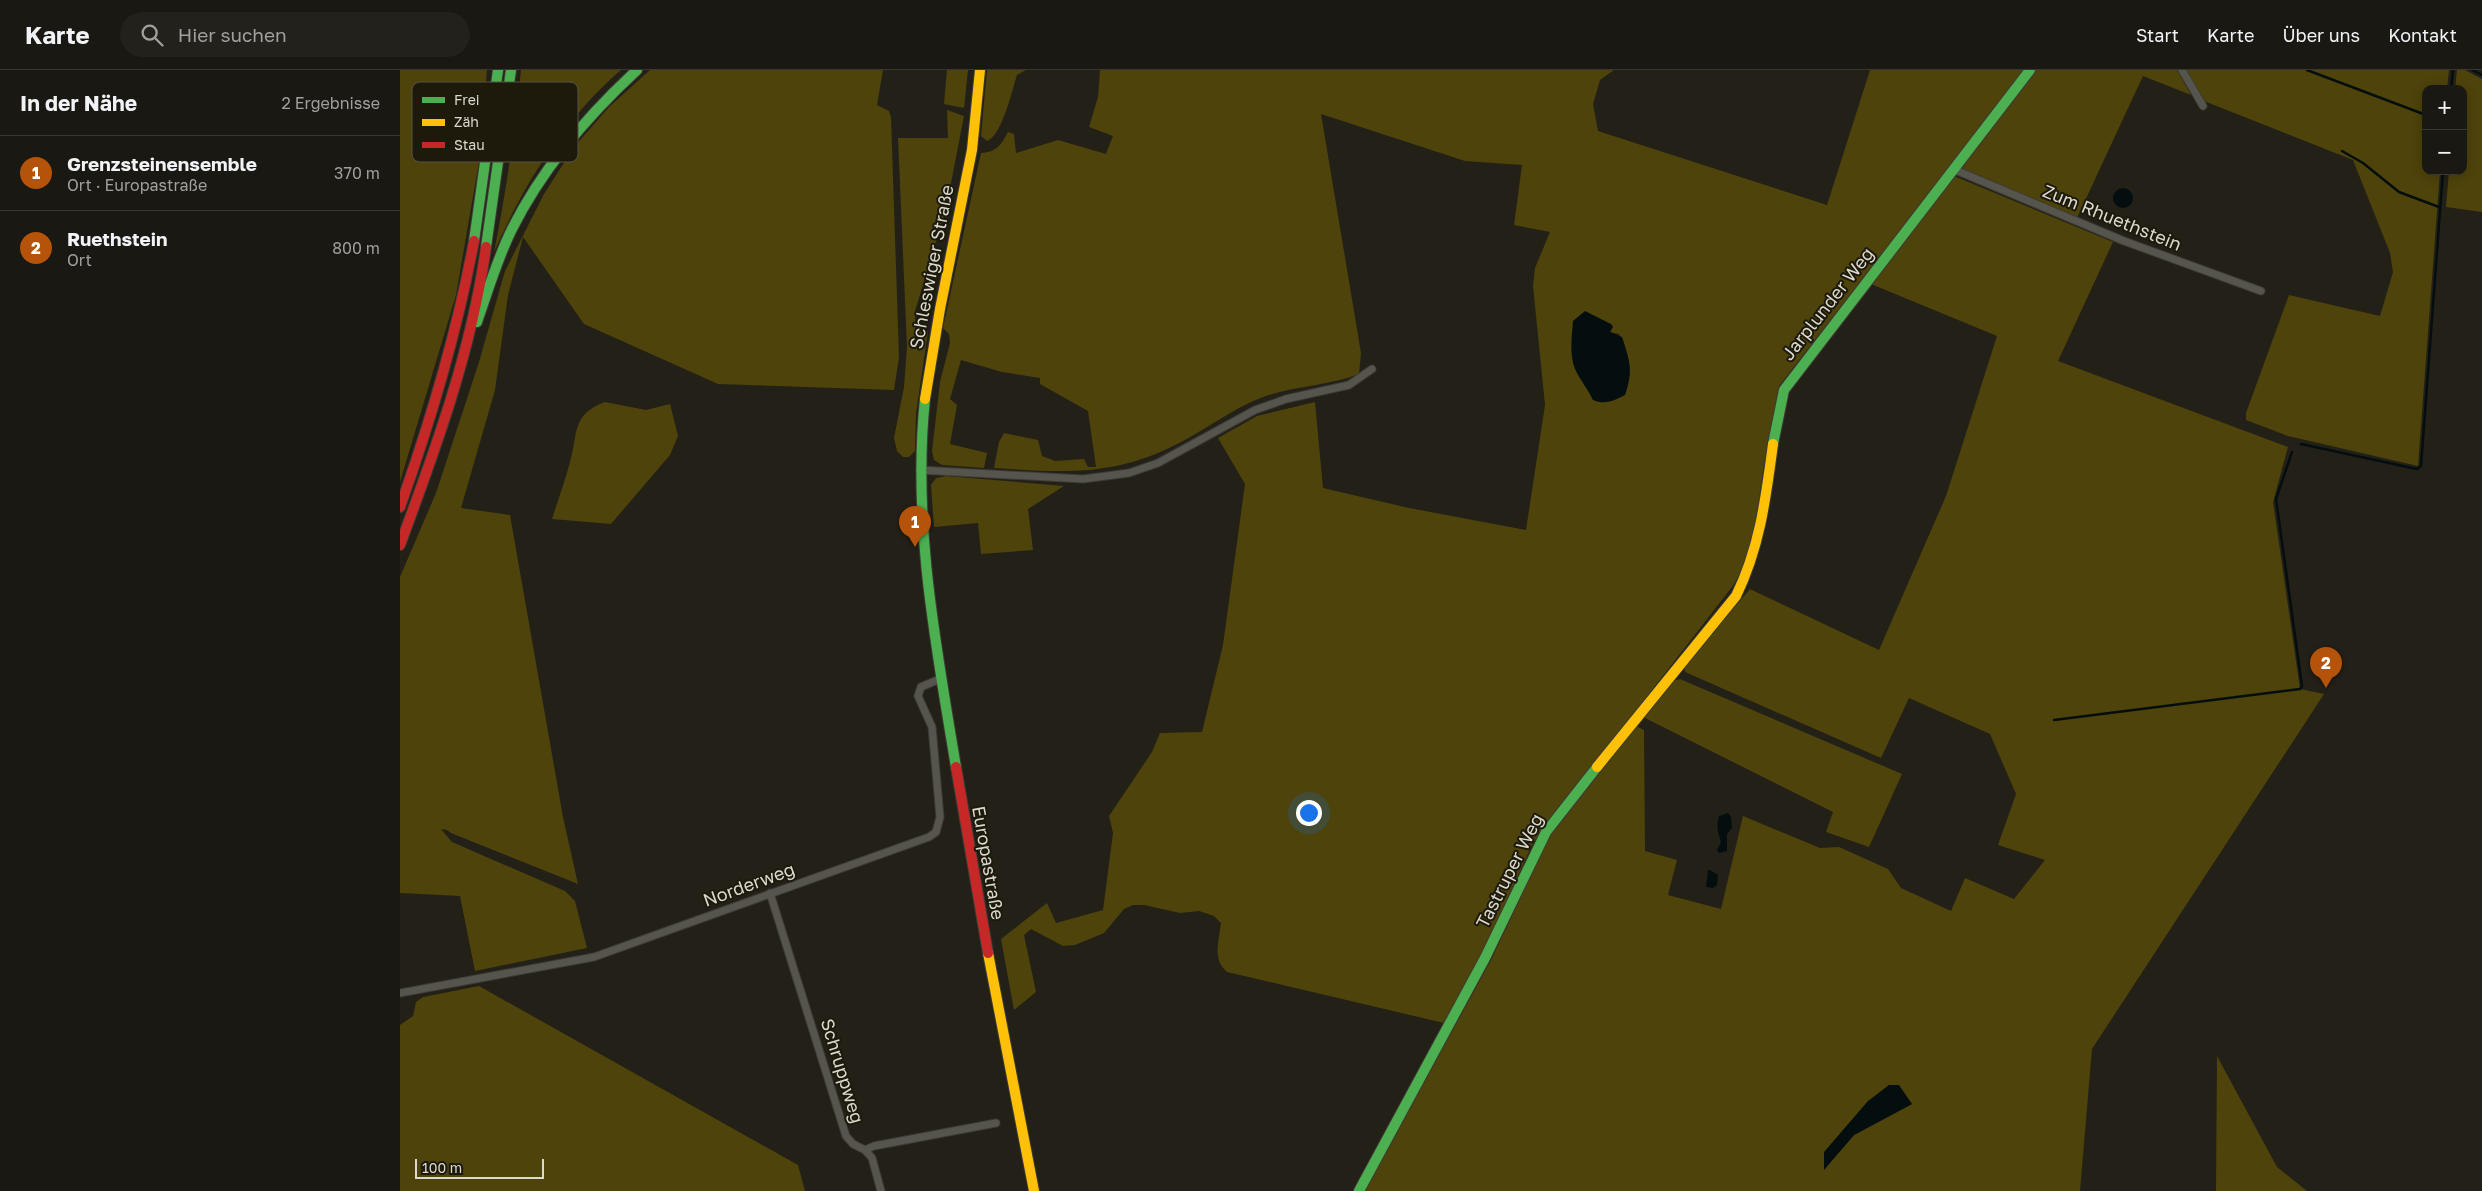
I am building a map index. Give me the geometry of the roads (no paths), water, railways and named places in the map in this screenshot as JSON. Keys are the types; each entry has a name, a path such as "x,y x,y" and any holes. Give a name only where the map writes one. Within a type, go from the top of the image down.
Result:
{"main road":[{"path":"578,131 612,92 637,70"},
{"name":"Schleswiger Straße","path":"923,538 920,470 926,381 935,324 972,147 980,70"},
{"name":"Jarplunder Weg","path":"1736,596 1747,576 1761,532 1778,416 1784,390 2030,70"},
{"path":"400,507 433,412 450,355 472,254 486,162"},
{"path":"400,546 441,435 462,359 485,254 498,162"},
{"path":"462,359 500,256 528,201 553,162"},
{"name":"Europastraße","path":"923,538 942,678 1005,1049 1034,1191"},
{"name":"Tastruper Weg","path":"1359,1191 1485,958 1546,832 1562,808 1736,596"}],"street":[{"path":"2182,70 2203,106"},
{"name":"Zum Rhuethstein","path":"1953,169 2124,241 2261,291"},
{"path":"920,470 1083,479 1129,473 1158,463 1255,410 1286,399 1349,385 1372,370"},
{"name":"Norderweg","path":"400,993 594,957 929,837 936,832 940,817 935,748 932,727 918,696 921,687 942,678"},
{"name":"Schruppweg","path":"770,894 846,1136 853,1144 865,1150"},
{"path":"881,1191 872,1158 865,1150 874,1146 996,1123"}],"waterway":[{"path":"2307,70 2422,113"},
{"path":"2451,85 2453,70"},
{"path":"2472,70 2482,75"},
{"path":"2342,151 2363,163 2399,192 2439,207"},
{"path":"2301,444 2417,469 2421,466 2443,175"},
{"path":"2054,720 2300,689 2302,686 2276,499 2292,452"}],"place":[{"name":"Grenzsteinensemble","path":"915,547"},
{"name":"Ruethstein","path":"2326,688"}]}
